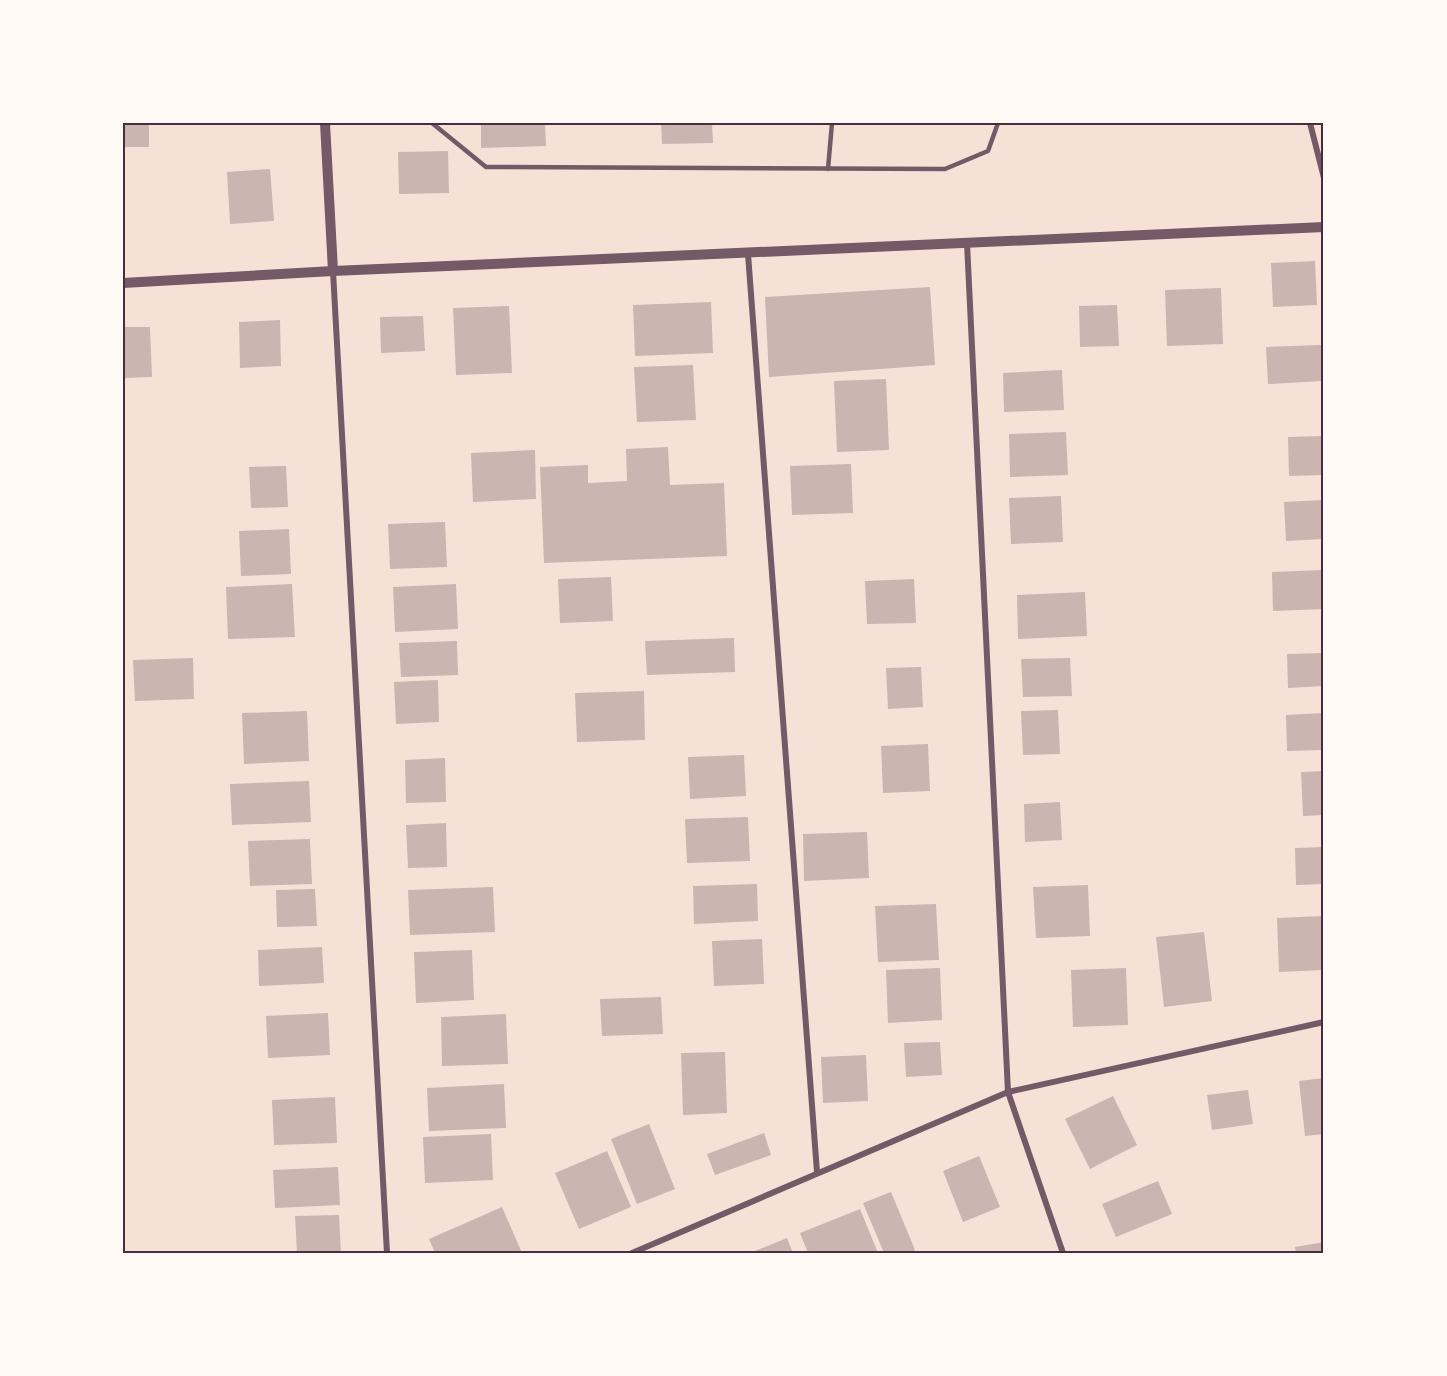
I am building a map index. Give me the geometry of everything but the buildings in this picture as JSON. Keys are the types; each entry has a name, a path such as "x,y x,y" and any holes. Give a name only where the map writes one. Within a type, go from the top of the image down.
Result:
{"street":[{"path":"325,123 387,1253"},
{"path":"1310,123 1324,178"},
{"path":"123,284 333,272 1324,227"},
{"path":"967,243 1008,1092 1063,1253"},
{"path":"748,254 817,1172"},
{"path":"633,1253 817,1172 1008,1092 1324,1022"}],"lane":[{"path":"432,123 486,167 828,169 945,169 988,151 998,123"},
{"path":"828,169 832,123"}]}
